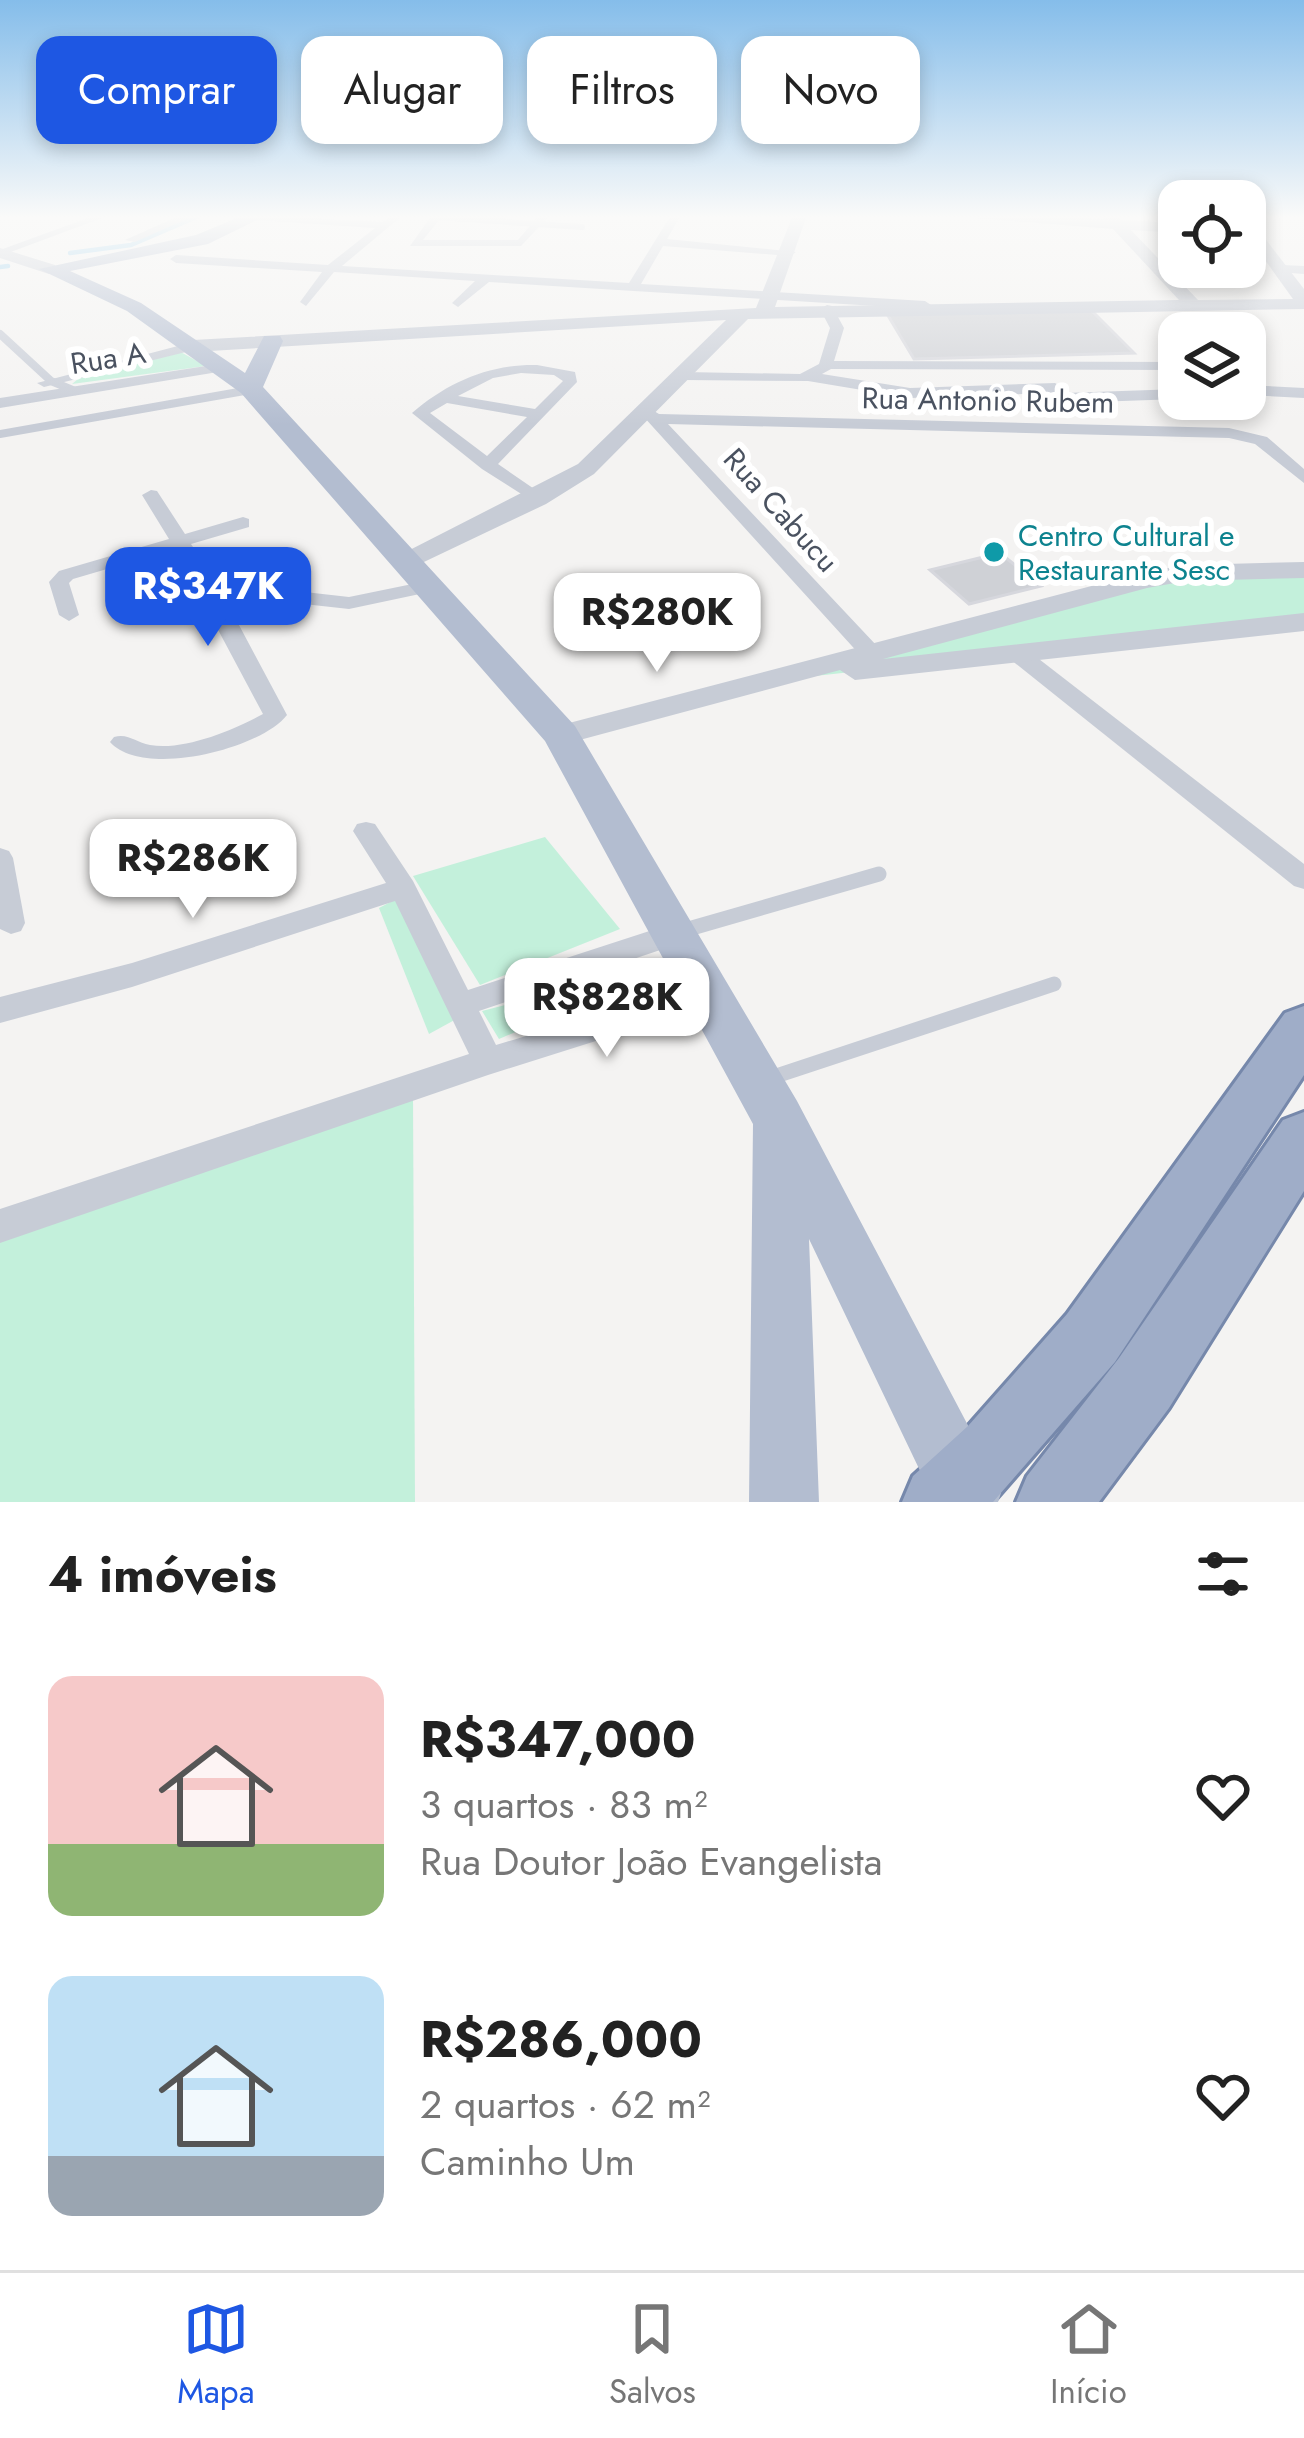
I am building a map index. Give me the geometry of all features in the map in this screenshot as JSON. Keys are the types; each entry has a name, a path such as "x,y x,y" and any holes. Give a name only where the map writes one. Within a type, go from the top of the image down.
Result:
{"highway":[{"path":"958,1496 1116,1301 1304,1029"},
{"path":"1053,1502 1144,1383 1300,1154"}],"main road":[{"path":"85,285 134,307 242,382 561,735 670,935 768,1100 958,1496"},
{"path":"92,288 106,285"},
{"path":"134,307 133,292 139,285"},
{"path":"242,382 272,340"},
{"path":"768,1100 784,1502"}],"street":[{"path":"306,302 319,285"},
{"path":"458,303 478,285"},
{"path":"620,285 761,307 925,305"},
{"path":"209,587 349,603 416,575 586,469 652,416 684,376 761,307 773,285"},
{"path":"1176,285 1192,302"},
{"path":"193,346 761,307 1304,302"},
{"path":"812,377 826,365 837,328 827,309"},
{"name":"Rua A","path":"0,399 51,381 193,346"},
{"path":"826,365 1158,366"},
{"path":"1043,369 1088,429"},
{"path":"488,465 571,375 495,372 463,384 421,417 488,465 537,500"},
{"path":"684,376 812,377 910,393 1158,394"},
{"name":"Rua A","path":"0,399 242,382"},
{"path":"1266,391 1304,393"},
{"path":"445,398 539,413"},
{"name":"Rua Antonio Rubem","path":"652,416 1244,435 1269,445 1304,478"},
{"name":"Rua Cabucu","path":"652,416 868,651"},
{"path":"122,742 135,753 163,754 274,716 209,587 151,495"},
{"path":"69,615 59,582 66,574 243,523"},
{"path":"561,735 1145,580 1304,570"},
{"path":"1265,571 1304,590"},
{"path":"770,680 1304,622"},
{"path":"1018,654 1304,879"},
{"path":"366,831 403,888 488,1060"},
{"path":"0,857 11,922"},
{"path":"0,1010 132,975 403,888"},
{"path":"462,1004 670,935"},
{"path":"0,1226 488,1060 705,994"}],"lane":[{"path":"0,334 51,381 75,391"},
{"path":"0,434 242,382"},
{"path":"670,935 879,874"},
{"path":"768,1100 1054,984"}],"green space":[{"path":"177,350 206,366 72,384 78,379"},
{"path":"1304,570 1304,622 770,681 1145,580"},
{"path":"545,837 620,929 480,985 413,876"},
{"path":"400,897 460,1017 429,1034 379,908"},
{"path":"577,974 626,980 583,1017 567,1010 499,1039 482,1011 537,997 531,993"},
{"path":"413,1097 415,1502 0,1502 0,1230"}],"building":[{"path":"1090,309 1134,353 914,359 887,314"},
{"path":"1000,553 1041,586 969,604 930,570"}],"place":[{"name":"Centro Cultural e Restaurante Sesc","path":"994,552"}]}
